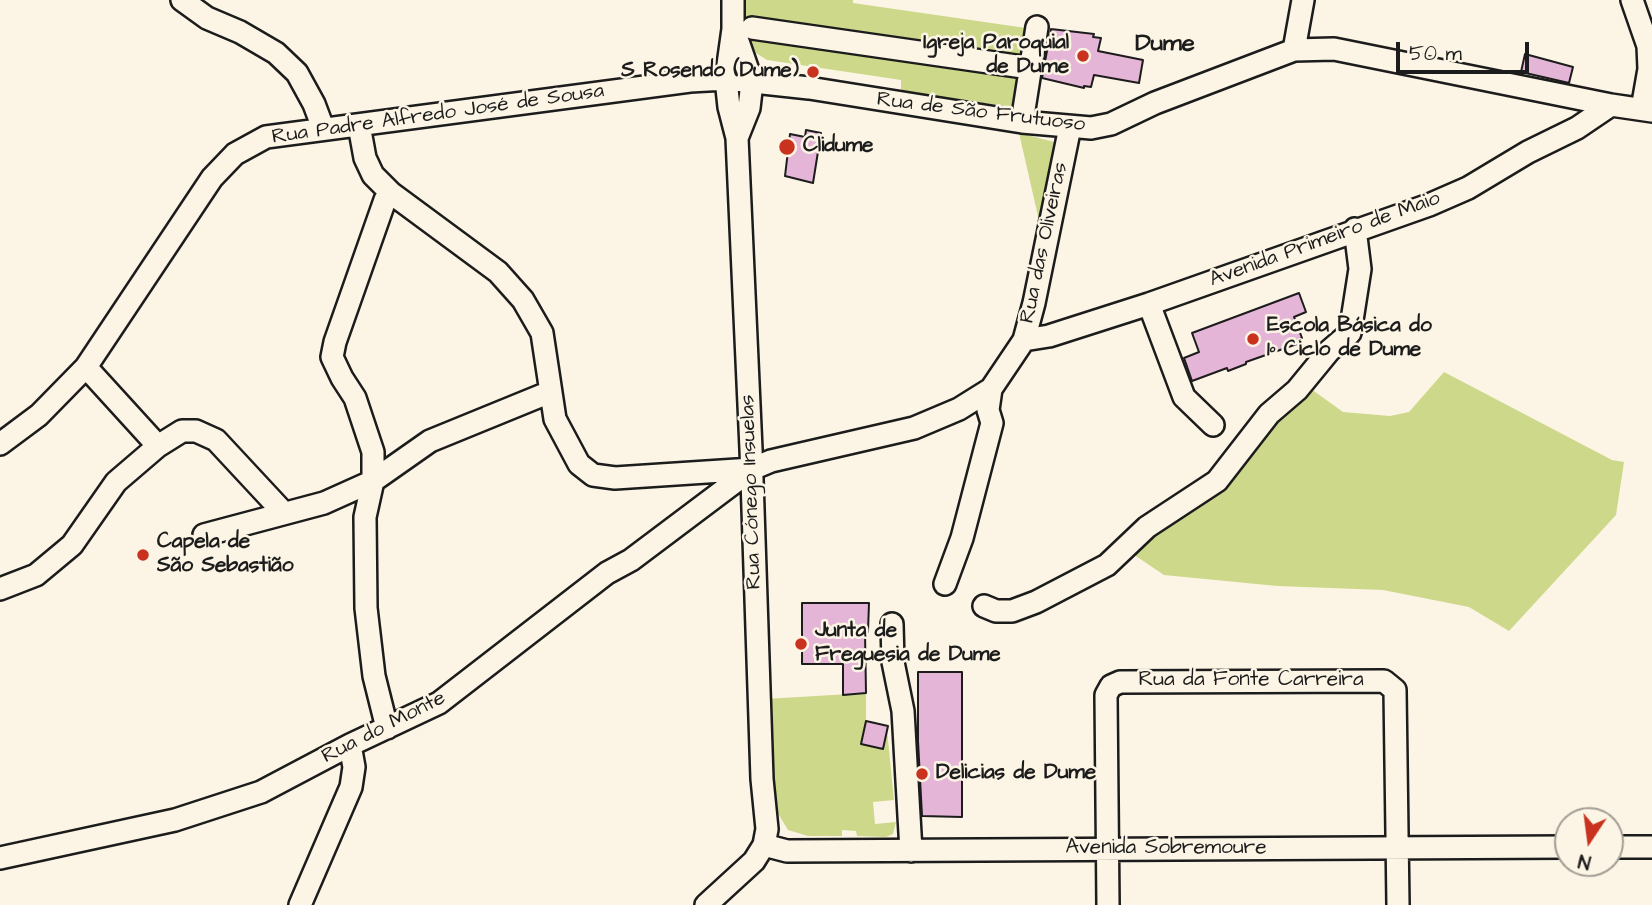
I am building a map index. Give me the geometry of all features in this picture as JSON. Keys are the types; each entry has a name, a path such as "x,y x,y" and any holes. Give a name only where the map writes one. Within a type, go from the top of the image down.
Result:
{"street":[{"path":"182,0 207,18 240,32 276,53 297,73 314,104 323,128"},
{"path":"733,0 743,29 752,82"},
{"path":"1632,0 1648,46 1647,110"},
{"path":"1294,50 1308,1"},
{"path":"1022,122 1037,27"},
{"path":"743,29 1031,68"},
{"name":"Rua Cónego Insuelas","path":"743,29 726,79 729,107 737,138 762,779 767,829 764,845"},
{"name":"Rua de São Frutuoso","path":"752,82 809,88 1022,122 1091,128 1111,124 1155,103 1294,50 1334,50 1647,110"},
{"name":"Rua Padre Alfredo José de Sousa","path":"0,444 39,415 86,367 212,178 235,154 266,137 690,81 726,79 752,82"},
{"name":"Rua Cónego Insuelas","path":"737,138 749,107 752,82"},
{"name":"Avenida Primeiro de Maio","path":"1024,340 1049,336 1149,304 1429,205 1468,188 1528,152 1577,128 1611,105"},
{"path":"359,125 365,158 373,175 391,193 498,272 523,300 542,332 555,419 579,464 593,475 615,478 752,470"},
{"name":"Rua das Oliveiras","path":"752,470 771,461 914,428 959,409 990,389 1024,340 1070,127"},
{"path":"387,728 374,676 366,608 365,517 373,481 373,452 359,407 332,357 385,200 391,193"},
{"path":"984,606 996,611 1013,611 1107,565 1147,527 1217,481 1269,414 1297,390 1329,351 1350,333 1360,269 1355,229"},
{"path":"1149,304 1184,397 1213,425"},
{"path":"86,367 158,446"},
{"path":"945,584 962,538 987,446 992,423 988,410 990,389"},
{"path":"205,535 324,503 373,481 430,441 550,392"},
{"path":"0,589 36,575 72,545 116,482 158,446 182,431 196,431 216,440 283,512"},
{"name":"Rua do Monte","path":"0,858 175,820 261,792 350,745 439,703 607,573 631,560 752,470"},
{"path":"892,624 893,662 903,710 911,851"},
{"name":"Rua da Fonte Carreira","path":"1108,849 1106,695 1111,686 1120,682 1384,681 1395,690 1397,848"},
{"path":"300,905 351,787 354,766 350,745"},
{"path":"706,905 754,861 764,845"},
{"name":"Avenida Sobremoure","path":"764,845 787,851 1554,847"},
{"path":"1624,847 1652,846"},
{"path":"1397,848 1398,905"},
{"path":"1108,849 1108,905"}],"green space":[{"path":"745,0 853,0 853,3 1026,28 1012,107 901,91 901,80 767,60 756,53 748,39"},
{"path":"1019,133 1066,145 1045,247"},
{"path":"1444,372 1612,460 1624,462 1616,515 1509,631 1469,607 1383,590 1277,586 1164,575 1127,550 1307,386 1343,412 1390,416 1409,412"},
{"path":"866,693 866,721 861,744 883,749 887,730 894,800 873,802 875,824 896,822 893,834 886,837 857,836 856,831 842,830 842,836 808,836 788,830 774,807 765,699"}],"building":[{"name":"Igreja Paroquial de Dume","path":"1051,29 1094,34 1093,37 1101,38 1098,51 1143,60 1139,83 1094,75 1091,87 1084,88 1042,78"},
{"path":"1525,54 1573,67 1569,83 1521,72"},
{"path":"806,130 821,133 813,183 785,176 790,134 805,137"},
{"path":"1299,293 1306,312 1294,317 1302,338 1296,341 1297,344 1228,371 1227,368 1192,381 1184,358 1199,352 1192,333"},
{"path":"802,603 869,603 868,632 865,632 866,693 843,695 843,664 802,664"},
{"path":"918,672 962,672 962,817 922,816"},
{"path":"866,721 888,726 883,749 861,744"}],"place":[{"name":"Igreja Paroquial de Dume","path":"1083,56"},
{"name":"S Rosendo (Dume)","path":"813,72"},
{"name":"Clidume","path":"787,147"},
{"name":"Escola Básica do 1º Ciclo de Dume","path":"1253,339"},
{"name":"Capela de São Sebastião","path":"143,555"},
{"name":"Junta de Freguesia de Dume","path":"801,644"},
{"name":"Delicias de Dume","path":"922,774"}],"district":[{"name":"Dume","path":"1165,45"}]}
